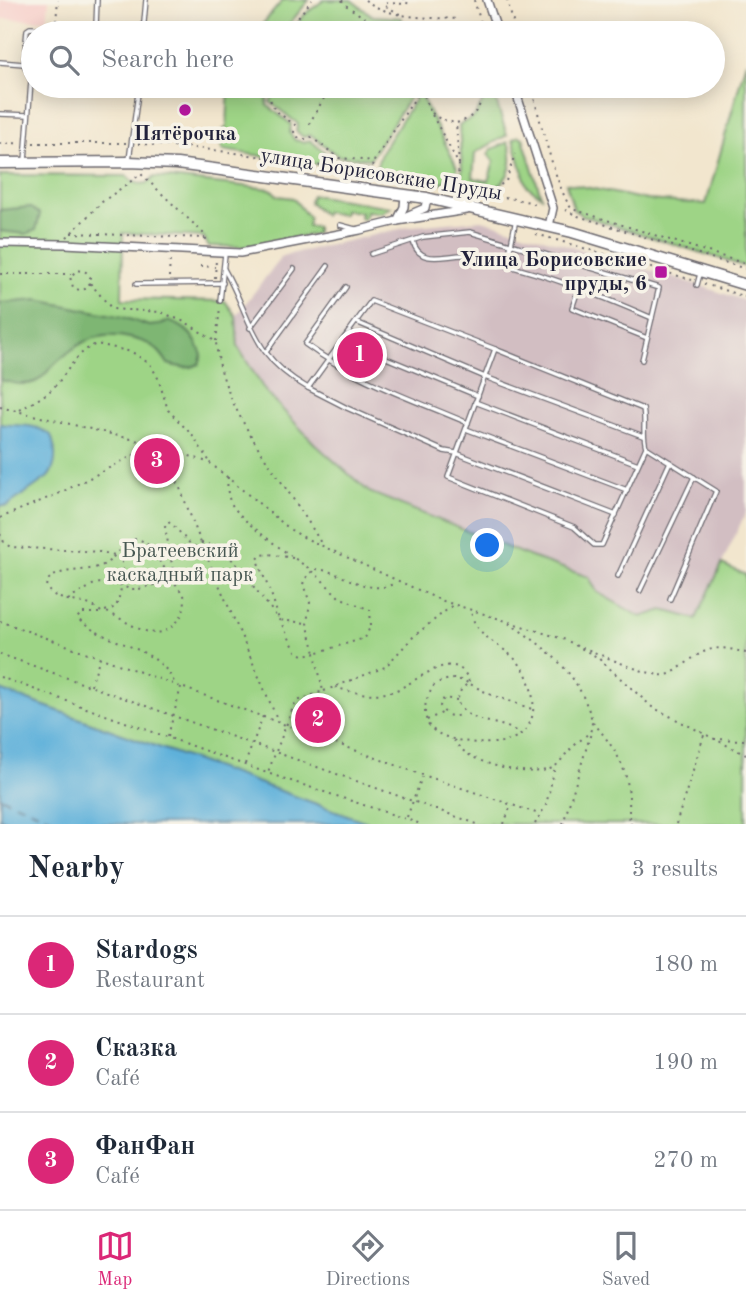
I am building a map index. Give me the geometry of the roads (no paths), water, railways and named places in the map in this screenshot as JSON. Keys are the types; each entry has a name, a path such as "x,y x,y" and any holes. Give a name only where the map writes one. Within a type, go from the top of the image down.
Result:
{"main road":[{"name":"улица Борисовские Пруды","path":"0,163 129,162 203,167 427,198 478,208 515,223 549,226 746,285"}],"street":[{"path":"487,0 494,21"},
{"path":"518,98 553,208 549,226"},
{"path":"397,220 404,207 405,195"},
{"path":"397,220 425,208 427,198"},
{"path":"0,243 207,252 225,257 397,220 478,208"}],"lane":[{"path":"96,21 97,0"},
{"path":"144,21 146,0"},
{"path":"0,62 21,64"},
{"path":"24,162 30,98"},
{"path":"129,162 137,98"},
{"path":"0,114 29,115"},
{"path":"507,265 515,223"},
{"path":"340,225 360,230"},
{"path":"371,254 423,237 470,232 659,288 642,360"},
{"path":"413,241 417,252 424,256 435,258 464,255 507,265 579,287 652,318"},
{"path":"220,301 225,257"},
{"path":"266,352 328,266"},
{"path":"224,269 250,328 266,352 289,377 347,408 444,451 456,453 616,515"},
{"path":"250,328 295,269"},
{"path":"697,284 702,271"},
{"path":"136,284 223,283"},
{"path":"346,287 305,344 352,374 468,423"},
{"path":"579,287 572,308 647,338"},
{"path":"308,388 371,301 495,349 643,409 643,436 646,447 602,545 594,545 574,527 448,477 495,349"},
{"path":"356,321 485,377 643,436"},
{"path":"344,339 478,396"},
{"path":"475,402 638,464"},
{"path":"466,429 627,490"},
{"path":"646,447 716,491 670,599"},
{"path":"618,576 670,462"},
{"path":"640,592 694,477"}],"water":[{"path":"0,424 44,431 51,435 55,451 55,462 48,477 7,506 0,506"},
{"path":"0,690 372,824 0,824"}],"place":[{"name":"Пятёрочка","path":"185,110"},
{"name":"Улица Борисовские пруды, 6","path":"661,272"},
{"name":"Stardogs","path":"360,355"},
{"name":"ФанФан","path":"157,461"},
{"name":"Сказка","path":"318,720"}],"park label":[{"name":"Братеевский каскадный парк","path":"180,563"}]}
